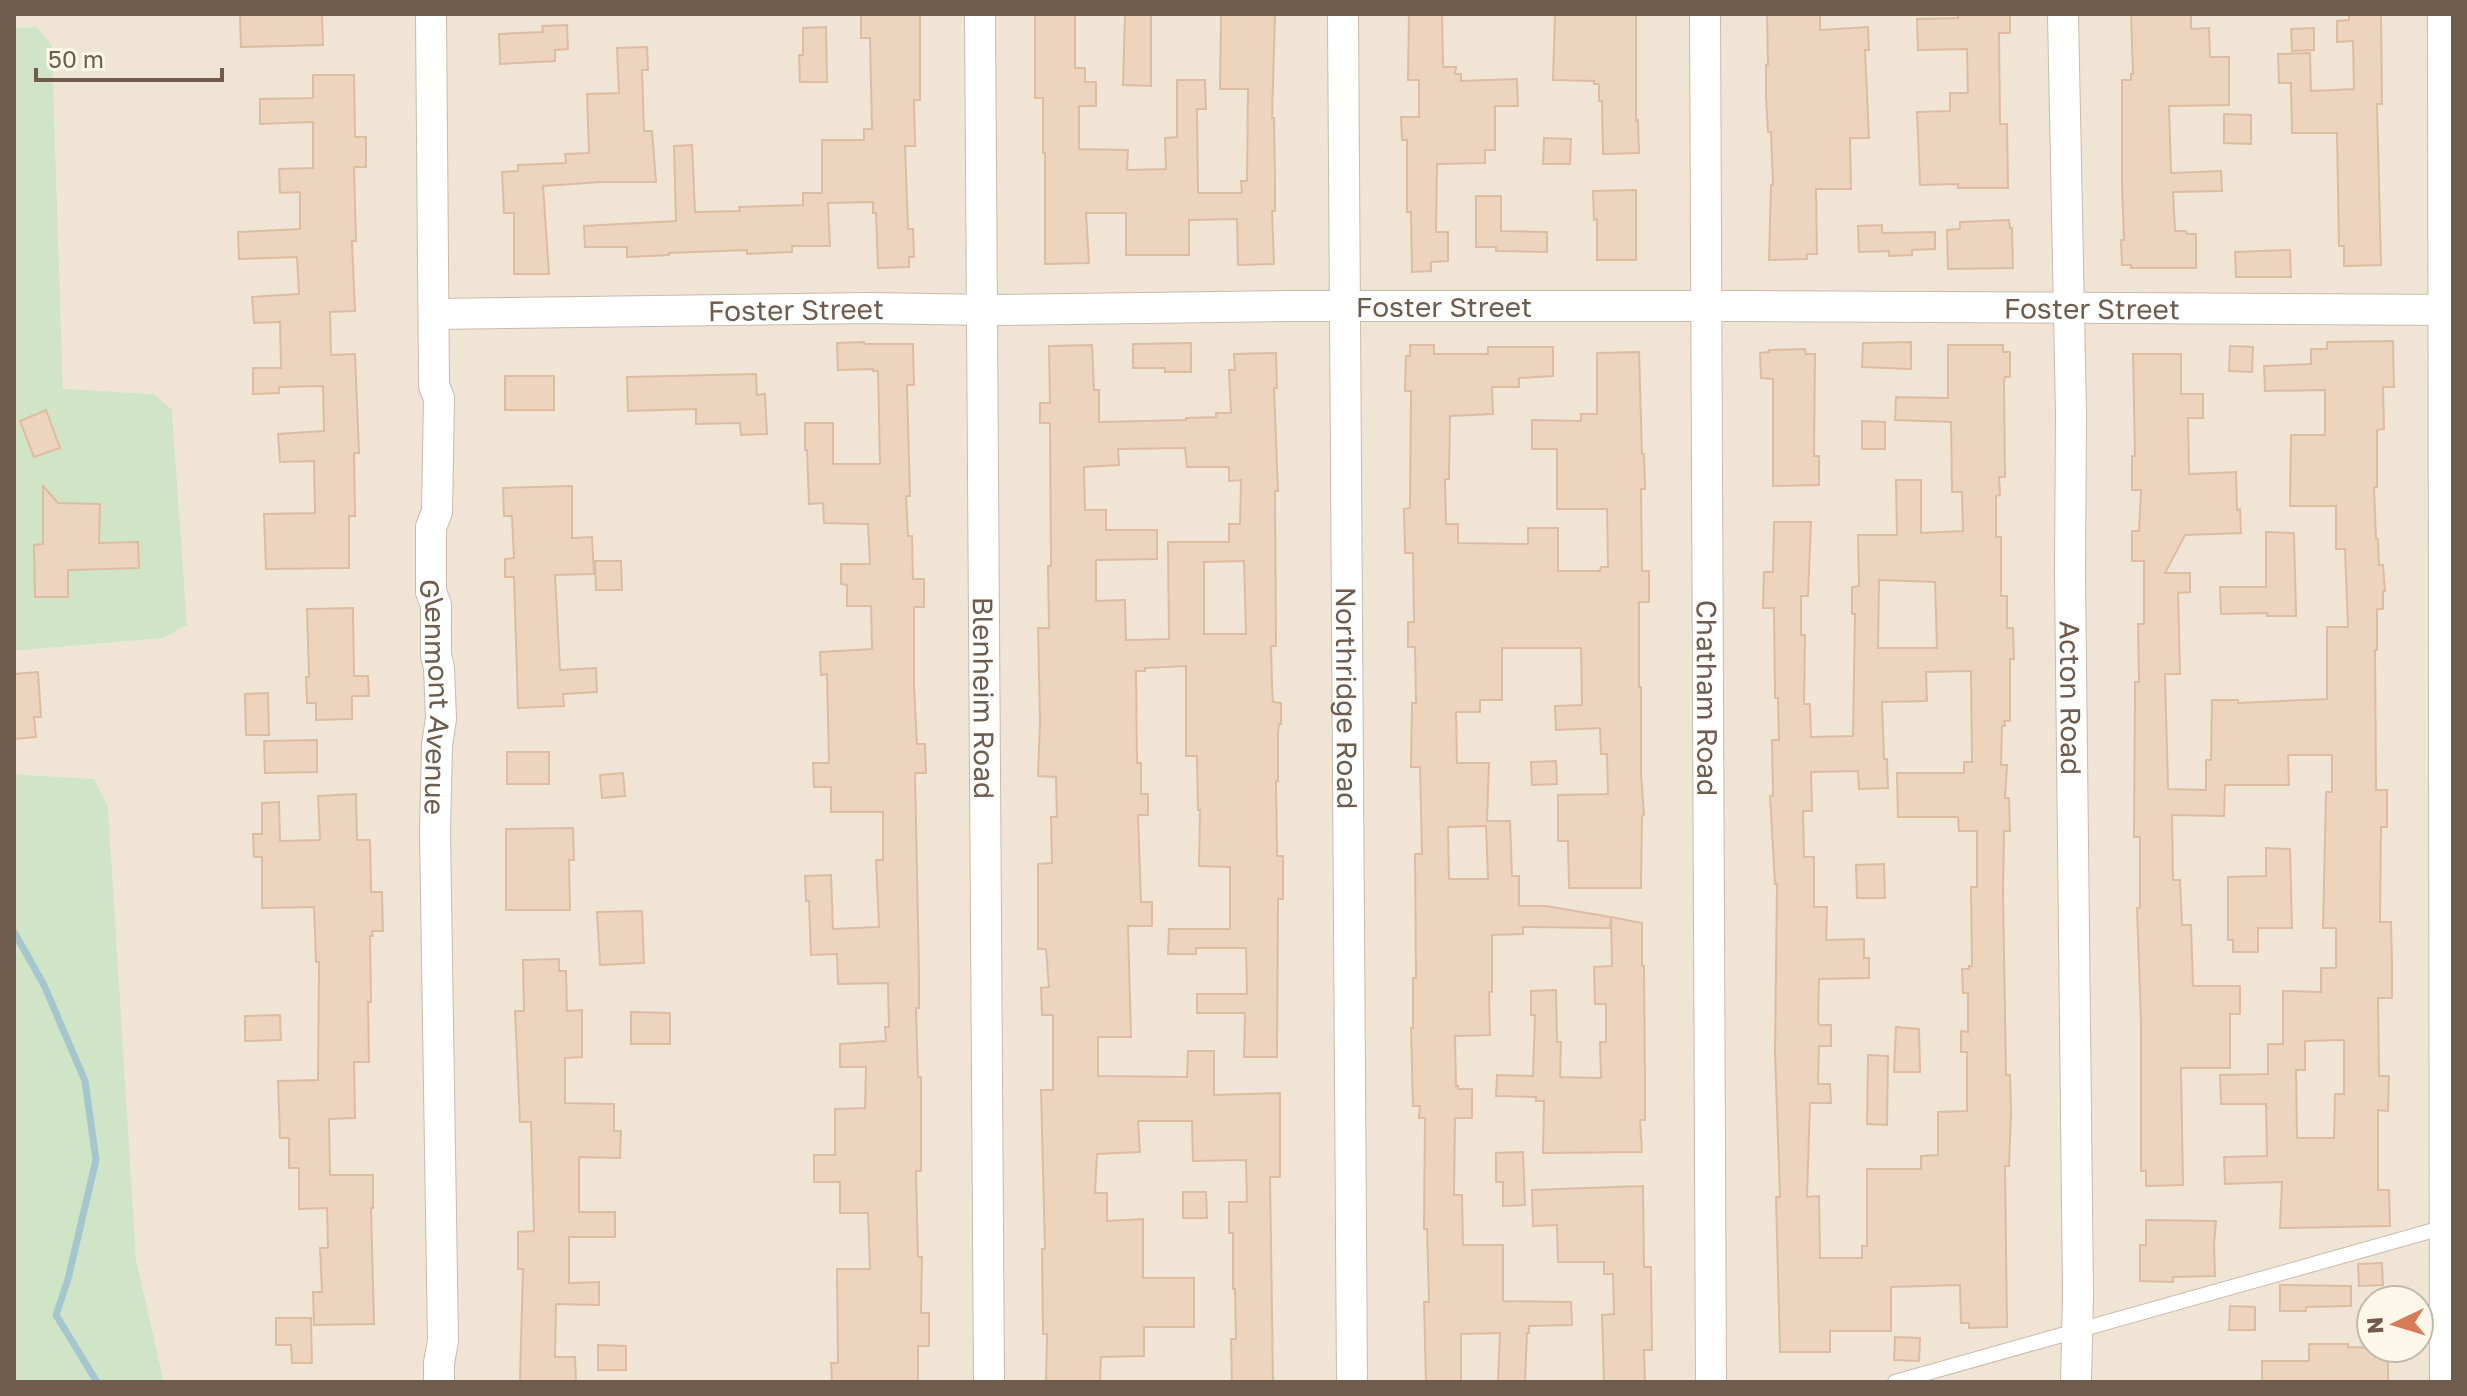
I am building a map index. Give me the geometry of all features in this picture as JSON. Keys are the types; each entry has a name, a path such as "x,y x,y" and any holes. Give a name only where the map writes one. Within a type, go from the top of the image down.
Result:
{"street":[{"name":"Glenmont Avenue","path":"431,14 434,386 439,398 437,512 431,527 431,592 436,605 441,719 437,745 435,832 443,1341 439,1382"},
{"name":"Blenheim Road","path":"980,14 989,1382"},
{"name":"Northridge Road","path":"1343,14 1352,1382"},
{"name":"Chatham Road","path":"1705,14 1711,1382"},
{"name":"Acton Road","path":"2063,14 2078,1331 2076,1382"},
{"path":"2443,14 2448,310 2449,1226 2445,1382"},
{"name":"Foster Street","path":"434,314 1345,307 2448,310"}],"lane":[{"path":"1895,1382 2449,1226"}],"shaded area":[{"path":"14,14 2453,14 2453,1382 164,1382 136,1259 94,779 14,774 14,651 164,638 187,625 172,410 154,394 63,390 52,45 37,27 14,28"}],"green space":[{"path":"37,27 52,45 63,389 154,394 172,410 187,625 164,638 14,651 14,28"},
{"path":"14,774 94,779 108,807 136,1259 164,1382 14,1382"}],"building":[{"path":"240,14 322,14 323,45 241,47"},
{"path":"861,14 920,14 920,100 914,100 915,146 905,146 908,229 913,229 914,257 909,257 909,267 878,268 873,202 828,203 830,246 792,246 792,252 747,254 747,250 627,257 627,247 585,247 584,226 676,221 674,146 692,145 695,212 803,205 803,193 822,193 822,140 864,140 864,129 872,129 870,38 861,38"},
{"path":"1035,14 1075,14 1075,68 1085,68 1085,82 1096,82 1096,106 1079,106 1079,149 1128,150 1127,170 1166,169 1165,138 1177,137 1177,80 1205,80 1206,109 1197,109 1198,193 1242,193 1241,181 1247,181 1248,89 1220,89 1221,15 1275,15 1272,118 1274,264 1238,265 1237,219 1189,220 1189,255 1126,255 1126,213 1086,213 1089,263 1045,264 1043,98 1035,98"},
{"path":"1125,14 1151,14 1151,86 1123,85"},
{"path":"1409,14 1442,14 1443,67 1456,67 1455,74 1461,74 1461,81 1517,79 1518,106 1495,106 1495,150 1485,150 1485,163 1437,164 1436,232 1448,232 1448,261 1431,262 1431,271 1412,272 1411,212 1407,212 1407,140 1402,140 1401,117 1419,117 1419,80 1408,80"},
{"path":"1555,14 1636,14 1639,153 1603,154 1599,84 1594,84 1594,81 1553,80"},
{"path":"1767,14 1820,14 1820,30 1868,27 1869,50 1865,50 1869,138 1850,138 1851,189 1816,189 1817,254 1807,254 1807,259 1769,260 1773,185 1766,97"},
{"path":"1958,14 2010,14 2010,33 1999,33 2000,124 2007,124 2008,188 1920,185 1917,112 1950,111 1950,93 1968,93 1967,49 1918,50 1917,19 1958,18"},
{"path":"2131,14 2191,14 2191,29 2209,28 2210,57 2229,57 2229,105 2169,106 2171,173 2221,171 2222,191 2173,192 2175,231 2196,234 2196,268 2131,268 2131,265 2122,265 2122,80 2131,80 2133,74"},
{"path":"2349,14 2381,14 2382,104 2377,104 2381,265 2344,266 2344,246 2339,246 2337,133 2292,133 2291,83 2279,83 2278,54 2310,53 2311,91 2354,89 2353,41 2337,42 2337,21 2349,20"},
{"path":"567,25 568,49 555,50 555,61 500,64 499,34 543,32 542,26"},
{"path":"826,27 827,82 800,82 799,55 803,55 803,28"},
{"path":"2314,28 2314,50 2292,51 2291,29"},
{"path":"647,47 648,70 642,70 644,131 652,131 656,182 543,186 549,274 514,274 514,213 504,213 502,172 518,171 518,165 566,163 565,154 589,153 587,94 619,93 617,48"},
{"path":"313,75 354,75 355,137 366,137 366,167 354,167 356,241 352,241 355,311 330,312 331,355 355,354 359,453 354,453 355,516 349,516 349,568 266,569 264,514 315,513 314,461 280,462 278,434 324,431 323,386 279,387 279,393 253,394 253,368 281,368 280,322 254,323 252,297 299,294 297,257 239,259 238,232 300,229 300,192 280,193 279,169 313,168 313,122 260,124 260,99 313,98"},
{"path":"2224,114 2251,115 2251,144 2224,143"},
{"path":"1544,138 1571,139 1570,164 1543,164"},
{"path":"1636,190 1636,260 1597,260 1593,191"},
{"path":"1476,196 1501,196 1501,231 1547,232 1547,252 1496,251 1496,247 1476,247"},
{"path":"2009,220 2013,268 1948,269 1947,230 1960,229 1960,222"},
{"path":"1882,225 1882,233 1935,232 1935,249 1912,250 1912,255 1889,256 1889,251 1859,252 1858,226"},
{"path":"2290,250 2291,277 2236,277 2235,252"},
{"path":"2393,341 2394,387 2383,387 2384,429 2377,430 2377,487 2374,487 2376,539 2379,565 2383,565 2385,591 2383,609 2377,609 2375,650 2376,790 2387,790 2387,827 2381,827 2380,922 2391,922 2392,964 2392,998 2378,998 2379,1076 2389,1076 2388,1111 2378,1110 2378,1190 2389,1190 2390,1226 2280,1228 2282,1182 2225,1184 2224,1157 2267,1156 2266,1104 2221,1104 2220,1075 2268,1074 2268,1044 2283,1044 2283,991 2321,992 2321,968 2336,968 2336,928 2323,928 2326,792 2332,792 2332,755 2288,755 2289,785 2225,785 2224,816 2172,815 2173,880 2180,880 2182,925 2191,925 2193,986 2240,986 2240,1014 2230,1014 2230,1068 2181,1068 2183,1185 2146,1186 2146,1171 2141,1171 2137,908 2140,908 2140,837 2134,837 2135,682 2139,682 2138,624 2144,624 2144,561 2132,561 2132,531 2139,531 2141,490 2132,490 2132,456 2135,456 2133,354 2181,354 2181,394 2203,394 2203,418 2188,418 2189,474 2236,472 2241,533 2185,535 2165,573 2190,573 2190,592 2178,593 2180,674 2165,674 2168,789 2206,790 2206,760 2211,760 2212,700 2238,700 2238,703 2327,699 2327,627 2348,627 2345,549 2336,549 2336,506 2290,506 2291,435 2325,435 2325,390 2265,391 2264,366 2311,364 2311,349 2327,349 2327,342","holes":["2344,1040 2344,1094 2335,1094 2334,1138 2297,1138 2296,1070 2305,1070 2305,1041"]},
{"path":"1911,342 1911,369 1862,367 1863,343"},
{"path":"837,343 913,344 914,385 907,385 910,496 906,496 908,536 912,536 913,579 924,579 924,607 914,607 914,686 917,744 925,744 926,773 915,773 919,973 919,1008 916,1008 918,1077 921,1077 921,1171 916,1171 918,1257 922,1257 921,1313 929,1313 929,1346 918,1346 918,1382 832,1382 831,1363 838,1363 837,1269 870,1269 868,1213 840,1213 840,1182 814,1182 814,1155 835,1155 835,1109 865,1108 866,1067 840,1067 840,1044 886,1041 885,1027 889,1027 888,983 838,984 837,954 811,955 805,876 831,875 833,929 879,927 876,860 883,860 883,812 831,812 831,787 814,787 813,763 829,763 827,674 821,675 820,652 872,649 871,606 847,606 847,585 841,584 841,564 870,564 868,524 824,523 823,503 809,504 805,423 833,423 833,464 880,464 878,371 838,370"},
{"path":"1191,343 1191,372 1133,368 1133,344"},
{"path":"1092,345 1094,390 1099,390 1099,422 1186,420 1231,413 1229,370 1235,370 1234,354 1276,353 1276,646 1271,646 1273,702 1281,703 1276,781 1277,856 1283,856 1283,899 1278,899 1277,1057 1244,1057 1245,1013 1197,1013 1197,994 1247,994 1246,948 1196,948 1196,954 1168,954 1169,929 1230,929 1230,867 1199,866 1197,756 1186,756 1186,666 1136,671 1137,763 1141,763 1141,794 1148,794 1148,815 1138,815 1141,902 1152,902 1152,926 1128,926 1131,1037 1098,1037 1098,1076 1187,1077 1188,1051 1214,1051 1214,1095 1280,1093 1280,1177 1270,1177 1273,1382 1232,1382 1231,1339 1236,1339 1233,1233 1229,1233 1229,1202 1247,1202 1246,1160 1193,1161 1192,1121 1138,1121 1140,1152 1097,1154 1095,1193 1107,1193 1107,1221 1143,1219 1143,1278 1194,1278 1194,1327 1144,1327 1144,1356 1101,1357 1100,1382 1046,1382 1041,1090 1053,1090 1053,1015 1042,1015 1041,988 1049,987 1046,949 1038,949 1038,864 1052,863 1051,817 1057,817 1056,777 1038,776 1038,628 1049,628 1050,423 1040,423 1040,403 1050,403 1049,346","holes":["1185,448 1187,467 1229,467 1229,481 1241,480 1240,524 1229,524 1229,542 1168,542 1169,639 1126,640 1125,600 1096,601 1096,560 1157,559 1157,530 1106,530 1106,510 1085,510 1084,467 1119,465 1118,449","1244,561 1246,634 1204,634 1204,562"]},
{"path":"1410,345 1434,345 1434,354 1488,354 1488,347 1553,347 1553,376 1519,378 1519,387 1492,387 1493,414 1450,416 1449,479 1445,479 1446,524 1458,524 1458,543 1528,544 1528,528 1558,528 1558,571 1600,571 1601,567 1608,567 1607,509 1557,509 1557,449 1532,449 1532,420 1581,421 1581,414 1597,414 1597,353 1639,352 1645,489 1641,489 1642,571 1649,571 1649,602 1639,602 1644,815 1641,888 1569,888 1568,841 1558,841 1558,795 1608,794 1607,754 1601,754 1600,728 1556,730 1555,706 1582,705 1581,648 1502,648 1502,700 1480,700 1480,712 1456,712 1457,763 1489,763 1487,821 1510,821 1512,876 1519,876 1519,906 1546,906 1611,917 1610,928 1523,927 1523,934 1492,935 1490,1035 1455,1036 1456,1086 1458,1089 1472,1089 1472,1118 1455,1118 1454,1195 1462,1195 1463,1245 1503,1245 1503,1301 1571,1302 1572,1325 1529,1326 1525,1382 1498,1382 1500,1333 1461,1334 1461,1382 1426,1382 1424,1302 1429,1302 1427,1229 1424,1229 1425,1118 1419,1118 1420,1106 1413,1106 1411,1028 1413,978 1416,978 1415,854 1422,854 1420,767 1411,767 1412,703 1416,703 1415,647 1408,647 1408,622 1414,622 1413,553 1405,553 1404,509 1410,508 1411,391 1405,391 1406,356 1410,356","holes":["1486,826 1488,879 1449,879 1448,827"]},
{"path":"1948,345 2003,345 2003,352 2010,352 2010,377 2005,377 2004,382 2005,477 1999,477 2000,495 1996,496 1996,537 2001,537 2001,596 2007,596 2007,628 2013,628 2014,659 2010,659 2010,721 2004,721 2005,726 2002,726 2001,765 2007,765 2005,798 2009,798 2010,831 2004,831 2003,893 2006,1075 2010,1075 2011,1112 2009,1166 2005,1166 2007,1327 1969,1328 1969,1323 1961,1323 1960,1285 1891,1287 1891,1331 1830,1331 1830,1352 1780,1352 1776,1197 1780,1197 1775,1052 1777,884 1770,796 1773,796 1772,740 1779,740 1778,698 1775,698 1774,608 1763,608 1764,572 1773,572 1774,522 1811,522 1808,596 1801,596 1801,635 1805,635 1804,704 1810,704 1811,737 1853,736 1855,614 1852,614 1852,587 1859,586 1858,535 1897,535 1896,480 1921,480 1921,533 1963,531 1962,492 1952,492 1951,422 1895,420 1896,397 1948,398","holes":["1879,580 1935,582 1937,648 1878,648","1971,671 1972,762 1964,762 1964,773 1897,773 1898,817 1958,817 1959,831 1977,831 1977,887 1971,887 1972,966 1962,969 1963,993 1968,993 1968,1032 1961,1031 1961,1052 1967,1052 1967,1111 1938,1112 1938,1155 1921,1156 1921,1169 1867,1169 1867,1246 1862,1246 1862,1258 1820,1258 1819,1196 1807,1197 1810,1103 1831,1103 1830,1084 1818,1084 1819,1046 1831,1046 1831,1025 1820,1025 1818,1022 1819,979 1869,978 1869,958 1864,958 1864,939 1826,940 1827,907 1814,907 1814,857 1804,857 1803,811 1812,811 1811,772 1858,771 1859,789 1888,788 1882,702 1927,701 1926,672"]},
{"path":"2230,346 2253,347 2252,372 2229,371"},
{"path":"1805,349 1806,354 1815,354 1814,456 1819,456 1819,485 1773,486 1773,379 1761,378 1760,353"},
{"path":"756,374 757,395 765,394 767,434 741,435 740,423 696,424 696,409 628,411 627,377"},
{"path":"505,376 554,376 554,410 505,410"},
{"path":"46,410 60,448 34,457 20,421"},
{"path":"1862,421 1885,422 1885,449 1862,449"},
{"path":"43,486 58,503 100,504 99,543 138,542 139,568 68,570 68,597 35,597 34,545 43,544"},
{"path":"572,486 572,538 592,537 594,574 555,575 560,670 596,668 597,692 563,694 564,706 518,708 514,577 505,577 505,559 514,558 512,516 504,516 503,488"},
{"path":"2266,532 2294,533 2296,616 2221,614 2220,587 2266,587"},
{"path":"595,561 621,561 622,590 596,590"},
{"path":"353,608 354,676 368,676 369,696 352,696 352,719 316,720 316,703 307,703 307,609"},
{"path":"38,672 41,717 34,717 36,737 14,739 14,674"},
{"path":"268,693 269,735 246,735 245,694"},
{"path":"317,740 317,772 265,773 264,741"},
{"path":"507,752 549,752 549,784 507,784"},
{"path":"1556,761 1557,784 1532,785 1531,762"},
{"path":"623,773 625,796 602,798 600,775"},
{"path":"356,794 357,840 370,840 371,892 382,892 383,931 372,931 373,936 370,936 369,1062 354,1062 355,1118 329,1119 330,1175 373,1175 374,1324 314,1325 313,1292 322,1292 320,1248 328,1248 327,1208 299,1209 299,1168 289,1168 289,1138 280,1138 278,1081 318,1080 319,962 316,962 314,907 262,908 262,857 254,857 253,834 262,834 262,803 279,802 280,841 320,840 318,796"},
{"path":"573,828 574,860 569,860 570,910 506,910 506,829"},
{"path":"2266,848 2290,849 2292,928 2258,928 2258,952 2233,952 2233,940 2228,940 2228,877 2266,876"},
{"path":"1884,864 1885,898 1857,898 1856,865"},
{"path":"642,911 644,963 600,965 597,912"},
{"path":"1611,917 1642,923 1645,1120 1640,1120 1642,1152 1543,1153 1544,1101 1536,1101 1536,1097 1496,1096 1497,1075 1533,1076 1535,1015 1531,1015 1531,991 1556,990 1557,1042 1561,1042 1560,1077 1601,1078 1600,1042 1606,1042 1606,1004 1595,1004 1594,967 1612,966"},
{"path":"559,959 559,971 566,971 567,1011 582,1010 582,1057 565,1058 565,1103 614,1104 614,1131 621,1131 620,1158 579,1157 579,1212 615,1212 615,1237 569,1237 569,1283 599,1282 599,1305 556,1304 555,1357 575,1357 576,1381 520,1382 523,1269 518,1269 518,1232 534,1231 531,1122 520,1122 515,1011 524,1011 523,960"},
{"path":"631,1012 670,1013 670,1044 631,1044"},
{"path":"280,1015 281,1040 245,1041 245,1016"},
{"path":"1896,1027 1919,1029 1920,1072 1894,1072"},
{"path":"1868,1055 1888,1056 1887,1125 1867,1124"},
{"path":"1523,1152 1525,1205 1503,1206 1503,1182 1496,1182 1496,1153"},
{"path":"1643,1186 1644,1267 1651,1267 1652,1350 1644,1350 1645,1382 1604,1382 1602,1315 1614,1314 1613,1274 1604,1274 1604,1262 1558,1262 1557,1225 1533,1226 1532,1190"},
{"path":"1183,1192 1206,1192 1207,1218 1183,1218"},
{"path":"2146,1220 2216,1221 2215,1276 2173,1277 2173,1282 2140,1281 2140,1245 2146,1245"},
{"path":"2382,1263 2383,1284 2359,1284 2358,1264"},
{"path":"2280,1285 2351,1286 2351,1306 2280,1311"},
{"path":"2230,1306 2255,1307 2255,1330 2229,1330"},
{"path":"276,1318 311,1318 312,1363 292,1363 291,1345 276,1345"},
{"path":"1895,1337 1920,1338 1919,1361 1894,1360"},
{"path":"2309,1344 2348,1344 2348,1347 2355,1347 2355,1364 2388,1364 2388,1382 2262,1382 2262,1361 2309,1361"},
{"path":"598,1345 626,1346 626,1370 598,1370"}],"waterway":[{"path":"14,932 44,985 85,1081 96,1160 68,1279 56,1315 97,1382"}]}
